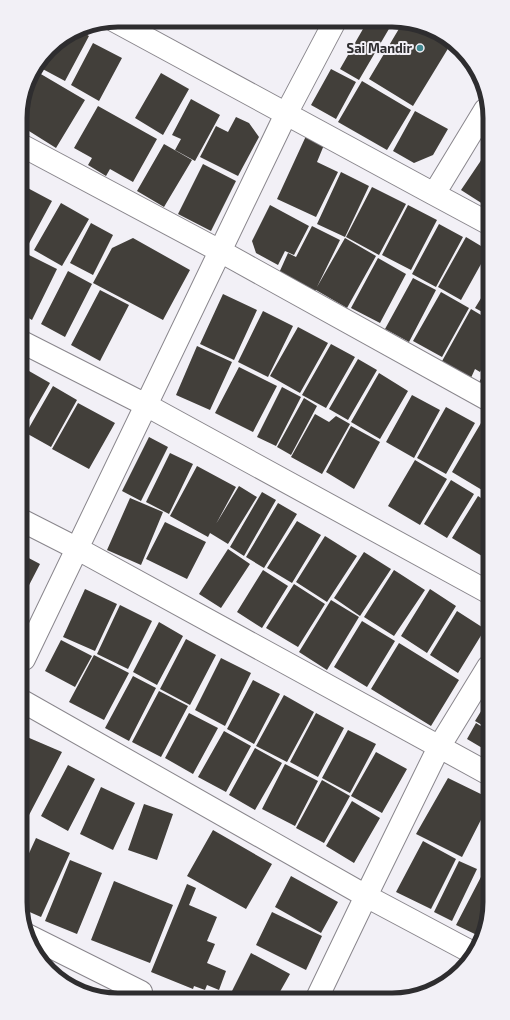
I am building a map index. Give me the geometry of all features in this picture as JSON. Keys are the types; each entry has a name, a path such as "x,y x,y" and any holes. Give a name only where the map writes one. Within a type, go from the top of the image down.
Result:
{"street":[{"path":"126,27 483,220"},
{"path":"27,653 286,114 333,27"},
{"path":"434,194 483,113"},
{"path":"27,148 220,251 483,397"},
{"path":"27,345 146,405 483,589"},
{"path":"27,523 78,548 483,771"},
{"path":"319,993 439,747 483,675"},
{"path":"27,704 366,896 468,951"},
{"path":"35,939 139,993"}],"building":[{"path":"364,27 390,27 359,80 340,69"},
{"path":"400,28 410,29 432,36 449,47 413,106 369,79"},
{"path":"85,33 89,36 65,81 42,69 58,50 68,42"},
{"path":"93,43 122,58 99,101 71,85"},
{"path":"331,69 356,82 336,119 311,105"},
{"path":"39,73 85,100 56,148 27,130 27,112 30,95"},
{"path":"161,73 189,89 163,135 135,118"},
{"path":"362,81 411,110 387,150 338,122"},
{"path":"191,99 220,115 195,161 175,150 181,139 172,135"},
{"path":"98,106 157,139 133,182 110,169 106,176 88,165 92,158 74,148"},
{"path":"415,111 448,129 433,155 414,163 393,151"},
{"path":"236,117 249,123 259,137 238,176 200,157 216,126 228,132"},
{"path":"306,136 324,145 317,162 338,172 316,217 277,199"},
{"path":"164,144 192,160 164,207 137,191"},
{"path":"483,157 483,204 461,190"},
{"path":"203,164 236,181 211,231 178,214"},
{"path":"341,172 369,186 345,237 317,224"},
{"path":"372,187 406,204 379,255 346,237"},
{"path":"27,188 52,201 27,247"},
{"path":"61,203 89,219 62,266 34,250"},
{"path":"270,205 309,226 294,255 285,251 278,265 256,253 252,241"},
{"path":"408,205 437,220 411,270 382,255"},
{"path":"91,223 113,235 93,275 70,263"},
{"path":"439,224 463,237 436,287 412,274"},
{"path":"312,226 340,240 317,287 345,238 376,256 347,308 316,290 315,291 279,273 288,253 296,257"},
{"path":"466,237 483,247 483,260 461,300 438,287"},
{"path":"133,238 190,270 163,320 93,283 112,248"},
{"path":"29,255 57,269 32,320 27,317 27,259"},
{"path":"378,258 406,274 380,323 351,308"},
{"path":"68,271 92,284 65,337 41,324"},
{"path":"413,278 436,290 409,342 385,329"},
{"path":"100,290 129,305 100,361 71,345"},
{"path":"441,292 469,308 442,357 413,341"},
{"path":"223,294 257,310 234,360 200,344"},
{"path":"483,295 483,312 475,308"},
{"path":"471,309 483,316 483,366 480,372 475,369 470,380 441,363"},
{"path":"263,311 293,326 268,377 238,362"},
{"path":"298,327 328,343 300,393 270,376"},
{"path":"331,344 355,357 326,408 302,395"},
{"path":"197,346 232,362 210,410 176,395"},
{"path":"358,359 377,370 348,420 329,409"},
{"path":"239,367 277,386 253,432 215,413"},
{"path":"27,370 50,383 27,423"},
{"path":"379,373 408,391 380,439 351,422"},
{"path":"483,375 483,389 477,386"},
{"path":"53,386 77,400 51,447 27,434"},
{"path":"282,387 301,397 276,446 257,437"},
{"path":"412,395 440,410 414,458 386,442"},
{"path":"304,398 317,406 291,455 277,447"},
{"path":"78,403 115,423 89,469 52,449"},
{"path":"446,407 475,423 446,474 417,458"},
{"path":"315,414 329,422 336,416 350,424 322,474 291,457"},
{"path":"481,423 483,424 482,490 452,472"},
{"path":"351,426 380,442 354,489 326,472"},
{"path":"149,437 168,447 141,501 122,491"},
{"path":"170,453 193,464 169,514 146,502"},
{"path":"415,460 447,479 420,525 388,506"},
{"path":"197,466 236,487 216,524 239,486 257,497 228,544 210,533 208,537 170,516"},
{"path":"451,480 474,494 447,538 424,524"},
{"path":"262,492 276,500 244,556 230,547"},
{"path":"478,496 483,499 482,556 452,538"},
{"path":"130,498 163,512 141,565 107,550"},
{"path":"278,503 297,514 264,568 246,557"},
{"path":"297,521 321,535 292,583 267,568"},
{"path":"165,522 206,542 187,579 146,559"},
{"path":"325,536 357,556 327,602 296,582"},
{"path":"228,549 250,564 221,608 199,594"},
{"path":"364,552 391,569 360,616 334,598"},
{"path":"27,557 40,564 27,589"},
{"path":"263,570 288,586 262,628 237,612"},
{"path":"394,570 425,590 394,636 364,617"},
{"path":"294,584 325,604 298,647 266,628"},
{"path":"85,589 117,604 95,651 63,637"},
{"path":"430,589 456,606 427,653 401,636"},
{"path":"331,600 359,617 327,670 299,652"},
{"path":"120,605 152,621 128,669 97,654"},
{"path":"457,611 483,628 483,632 458,673 430,655"},
{"path":"362,621 395,641 367,687 334,667"},
{"path":"159,622 183,636 157,685 133,672"},
{"path":"186,639 216,655 190,705 160,689"},
{"path":"61,640 92,656 75,687 45,671"},
{"path":"399,643 459,680 431,726 371,689"},
{"path":"94,655 129,673 104,720 69,702"},
{"path":"221,658 251,673 225,726 195,710"},
{"path":"133,676 156,688 129,741 105,728"},
{"path":"253,680 280,694 254,744 227,729"},
{"path":"159,691 188,706 161,757 132,742"},
{"path":"284,695 314,712 287,762 256,746"},
{"path":"483,708 483,726 475,721"},
{"path":"189,713 218,728 193,774 165,758"},
{"path":"316,713 344,728 318,777 290,762"},
{"path":"476,723 483,727 483,748 467,739"},
{"path":"348,730 376,744 350,793 322,778"},
{"path":"224,731 251,746 226,792 198,777"},
{"path":"27,737 62,752 28,817 27,816"},
{"path":"255,748 282,763 255,810 229,795"},
{"path":"376,752 407,769 382,813 351,796"},
{"path":"285,764 318,781 295,826 262,809"},
{"path":"68,765 95,779 68,831 41,816"},
{"path":"448,778 483,795 483,816 462,857 416,834"},
{"path":"322,780 350,796 324,843 296,828"},
{"path":"101,787 135,803 113,850 80,834"},
{"path":"352,801 380,818 354,863 326,846"},
{"path":"144,804 173,814 157,860 128,850"},
{"path":"213,830 272,864 246,909 187,876"},
{"path":"36,838 70,853 41,917 28,911 27,858"},
{"path":"423,841 456,859 431,909 396,892"},
{"path":"70,860 102,873 77,934 45,921"},
{"path":"459,861 477,869 452,921 434,912"},
{"path":"483,873 483,908 477,935 456,925"},
{"path":"291,876 338,902 321,933 275,907"},
{"path":"114,881 173,905 150,963 91,940"},
{"path":"187,884 196,888 189,905 217,917 207,941 215,944 207,963 226,971 219,990 207,985 205,990 194,986 193,989 151,972"},
{"path":"272,912 322,936 306,970 256,945"},
{"path":"251,953 290,974 279,993 231,993"}],"place":[{"name":"Sai Mandir","path":"420,48"}]}
